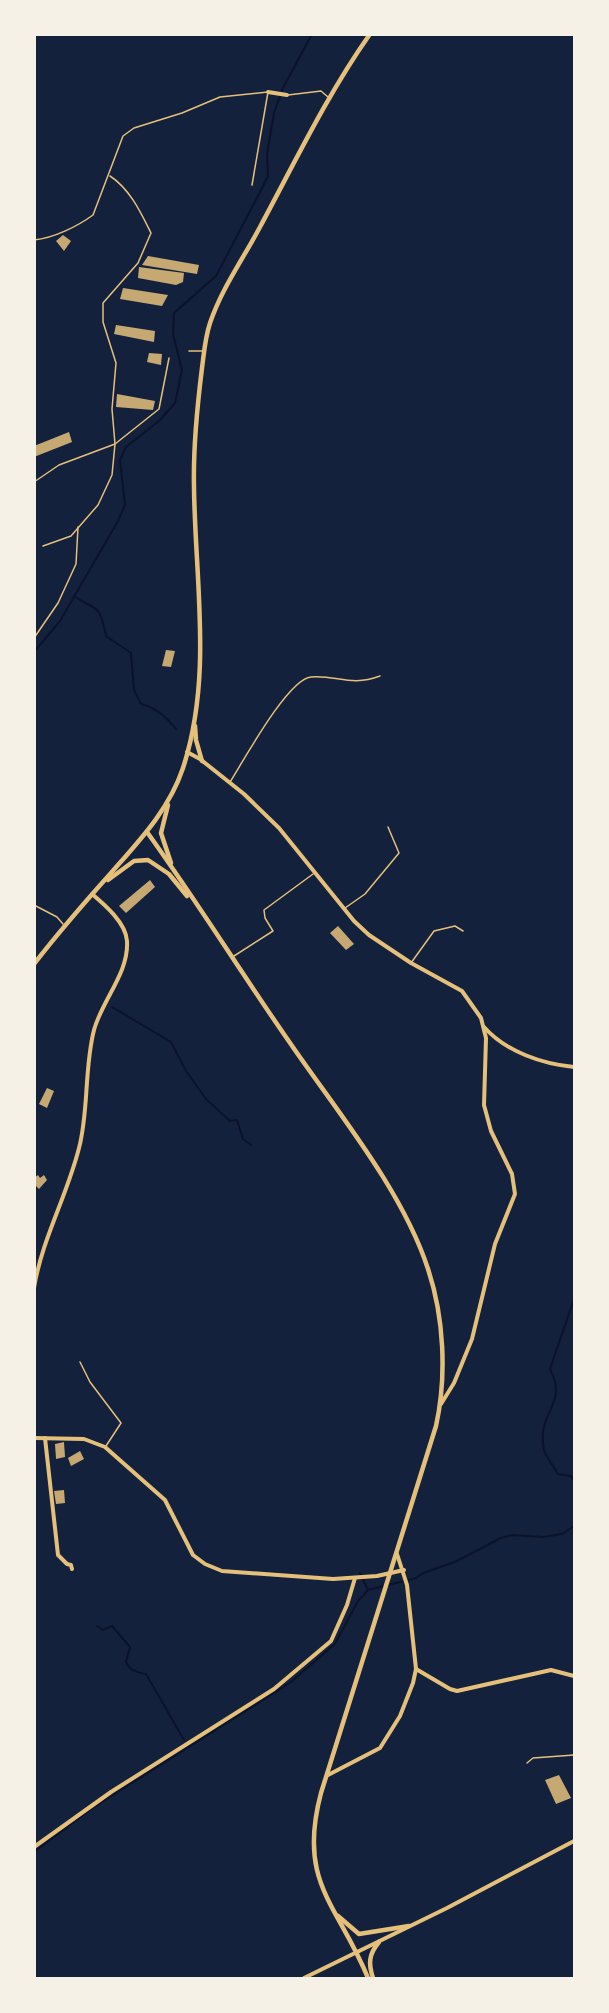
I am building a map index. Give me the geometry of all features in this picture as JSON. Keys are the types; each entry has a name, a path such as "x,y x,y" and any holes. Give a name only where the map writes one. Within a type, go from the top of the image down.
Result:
{"main road":[{"path":"177,876 164,849 161,833 195,722 201,665 201,616 194,488 196,414 204,351 210,325 227,285 330,99 370,34"},
{"path":"195,722 196,740 202,761"},
{"path":"34,964 64,925 147,832 171,796"},
{"path":"147,832 356,1138 408,1222 428,1268 436,1302 442,1356 440,1404 429,1456 316,1812 314,1844 318,1875 328,1905 368,1978"},
{"path":"101,884 135,861 148,860 169,874 198,908"},
{"path":"328,1905 344,1924 359,1935 409,1926"},
{"path":"374,1978 370,1968 370,1954 380,1942"}],"street":[{"path":"268,92 287,95"},
{"path":"187,752 229,783 279,828 369,935 411,963 462,991 474,1006 484,1026 486,1038 484,1105 491,1131 512,1174 515,1194 495,1244 472,1340 454,1383 440,1404"},
{"path":"34,1288 44,1247 70,1183 80,1147 95,1028 127,956 127,938 120,923 92,894"},
{"path":"484,1026 499,1040 533,1059 545,1063 574,1066"},
{"path":"34,1438 84,1439 105,1447 165,1500 189,1550 205,1564 236,1574 355,1578 391,1575 404,1570"},
{"path":"45,1438 58,1555 71,1565 72,1569"},
{"path":"328,1775 375,1752 385,1741 400,1716 416,1669 406,1577 397,1554"},
{"path":"34,1847 111,1792 274,1689 331,1641 347,1605 355,1578"},
{"path":"416,1669 457,1691 551,1670 574,1676"},
{"path":"304,1978 380,1942 574,1840"}],"lane":[{"path":"287,95 321,91 330,99"},
{"path":"34,240 43,239 84,222 93,215 110,176 123,136 134,128 182,113 220,96 268,92 252,185"},
{"path":"44,546 71,536 98,505 112,475 115,444 112,409 116,363 103,322 103,303 138,263 151,233 137,206 118,181 110,176"},
{"path":"189,351 204,351"},
{"path":"34,482 59,465 115,444 159,409 169,358"},
{"path":"34,638 58,603 76,564 78,526"},
{"path":"229,783 275,712 303,678 314,677 353,682 380,676"},
{"path":"344,908 365,894 399,854 388,827"},
{"path":"231,958 273,931 265,918 264,910 316,872"},
{"path":"34,905 57,917 64,925"},
{"path":"411,963 434,931 455,926 463,931"},
{"path":"80,1362 90,1382 121,1423 105,1447"},
{"path":"527,1763 533,1758 574,1755"}],"building":[{"path":"63,235 71,241 64,251 56,241"},
{"path":"148,256 199,265 197,274 142,265"},
{"path":"139,267 184,273 183,282 176,285 138,278"},
{"path":"123,288 168,295 162,306 120,299"},
{"path":"116,325 155,331 154,342 114,334"},
{"path":"149,353 162,354 161,365 147,362"},
{"path":"117,394 155,401 153,410 116,407"},
{"path":"69,432 72,442 34,457 34,446"},
{"path":"166,650 175,651 171,667 162,666"},
{"path":"150,880 155,887 126,913 119,906"},
{"path":"338,926 354,944 346,950 330,933"},
{"path":"47,1088 54,1091 47,1108 39,1104"},
{"path":"38,1175 40,1178 44,1175 47,1180 39,1189 34,1184 34,1178"},
{"path":"64,1442 65,1457 56,1459 55,1444"},
{"path":"80,1451 84,1459 71,1466 68,1458"},
{"path":"64,1490 65,1503 56,1504 54,1491"},
{"path":"559,1775 571,1798 556,1804 545,1780"}],"waterway":[{"path":"34,652 60,621 118,521 125,505 120,460 126,447 160,420 175,403 182,370 173,334 174,313 216,276 268,176 267,154 274,113 283,88 312,34"},
{"path":"74,596 97,610 102,618 106,636 131,653 134,690 141,704 160,713 176,729"},
{"path":"112,1007 171,1042 186,1071 206,1099 230,1121 237,1120 243,1139 251,1145"},
{"path":"574,1299 550,1369 556,1391 544,1426 543,1437 545,1453 558,1474 571,1476 574,1481"},
{"path":"34,1852 94,1807 291,1682 335,1644 358,1601 368,1590 416,1578 423,1573 455,1562 501,1538 512,1535 543,1537 562,1534 574,1526"},
{"path":"360,1573 368,1590"},
{"path":"97,1626 103,1630 112,1626 130,1647 126,1662 134,1671 146,1674 184,1740"}]}
